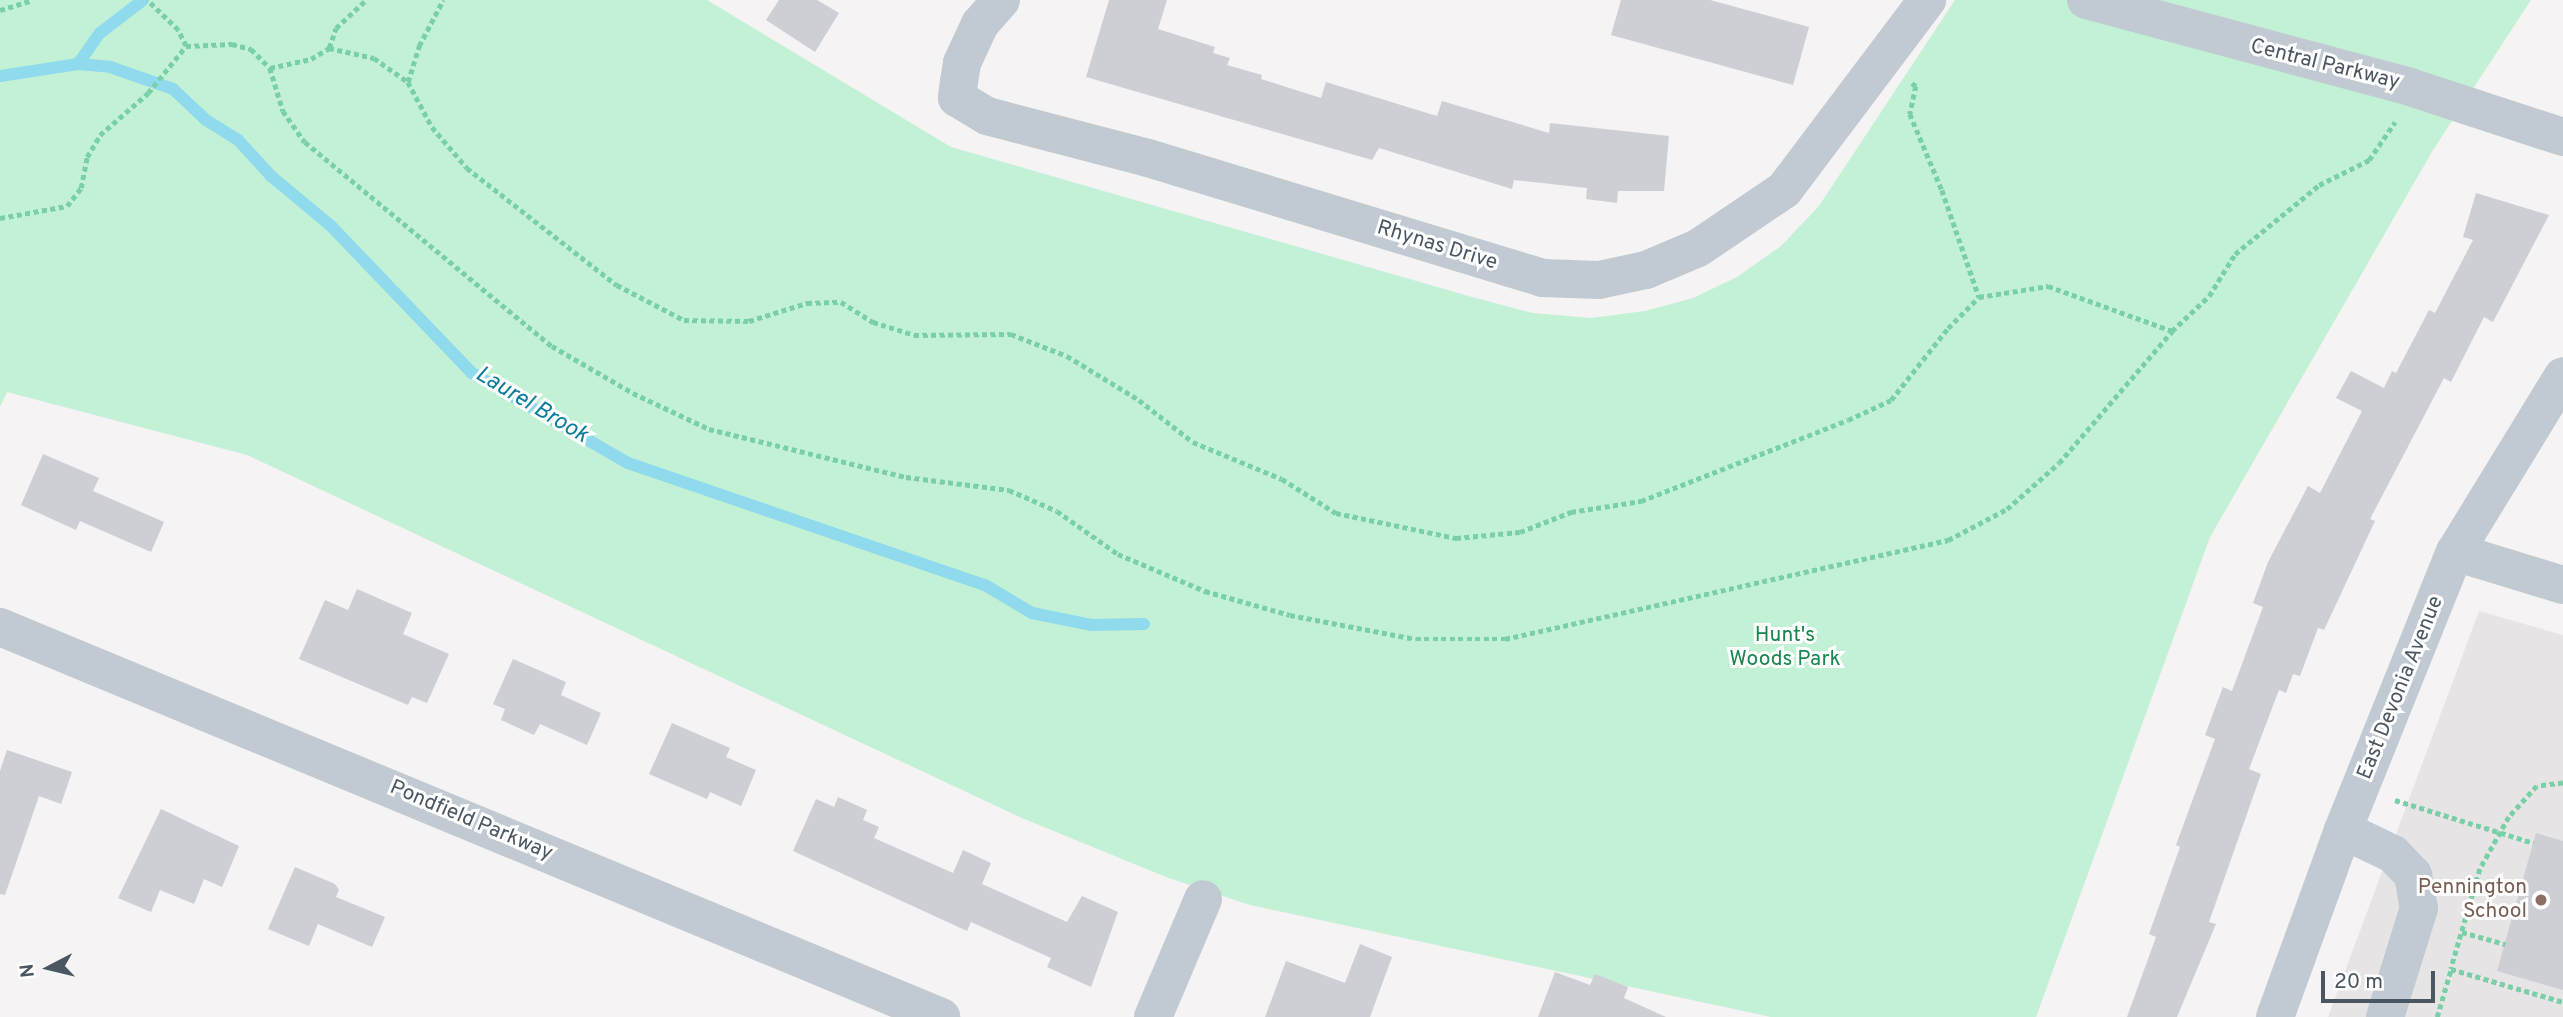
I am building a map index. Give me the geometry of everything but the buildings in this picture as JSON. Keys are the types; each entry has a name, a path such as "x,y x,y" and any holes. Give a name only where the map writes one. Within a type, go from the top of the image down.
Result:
{"street":[{"name":"Rhynas Drive","path":"1001,0 980,24 962,62 959,81 957,98 987,116 1148,159 1542,278 1599,280 1646,270 1698,248 1784,190 1927,0"},
{"name":"Central Parkway","path":"2085,0 2410,87 2563,137"},
{"name":"East Devonia Avenue","path":"2275,1017 2343,830 2455,552 2563,376"},
{"path":"2455,552 2563,585"},
{"name":"Pondfield Parkway","path":"0,627 941,1017"},
{"path":"2343,830 2393,854 2413,875 2419,908 2385,1017"},
{"path":"1153,1017 1203,899"}],"path":[{"path":"0,9 32,0"},
{"path":"147,0 186,46"},
{"path":"270,68 311,60 329,48 336,28 366,0"},
{"path":"408,82 419,46 443,0"},
{"path":"186,46 232,44 251,49 270,68 283,111 305,142 552,346 632,393 709,429 906,477 1009,490 1056,511 1118,554 1205,590 1290,615 1416,639 1505,639 1948,540 2007,509 2059,463 2172,331 2209,296 2235,254 2280,213 2319,185 2369,160 2390,134 2410,87"},
{"path":"0,218 67,206 81,188 86,158 100,135 148,93 186,46"},
{"path":"329,48 374,58 408,82 432,127 467,168 617,285 684,320 749,321 807,303 841,302 873,322 914,335 1011,334 1067,356 1139,400 1193,442 1282,479 1336,513 1456,538 1520,532 1571,512 1641,501 1848,420 1891,400 1948,328 1979,298 2048,286 2172,331"},
{"path":"1884,57 1916,86 1909,114 1942,190 1979,298"},
{"path":"2437,1017 2480,869 2504,834 2523,798 2537,786 2563,783"},
{"path":"2384,796 2534,843"},
{"path":"2462,932 2505,944"},
{"path":"2451,969 2563,1002"}],"shaded area":[{"path":"2479,611 2563,635 2563,1017 2328,1017"}],"green space":[{"name":"Hunt's Woods Park","path":"0,0 707,0 951,147 1472,297 1533,313 1591,318 1645,311 1693,298 1737,277 1781,246 1819,206 1955,0 2531,0 2433,150 2210,537 2036,1017 1771,1017 1250,905 1166,877 1022,818 247,455 7,392 0,407"}],"waterway":[{"path":"78,64 100,33 143,0"},
{"name":"Laurel Brook","path":"0,76 78,64 110,67 173,89 206,120 238,140 271,176 331,226 472,373 628,463 985,585 1032,613 1091,625 1144,624"}],"place":[{"name":"Pennington School","path":"2541,900"}]}
